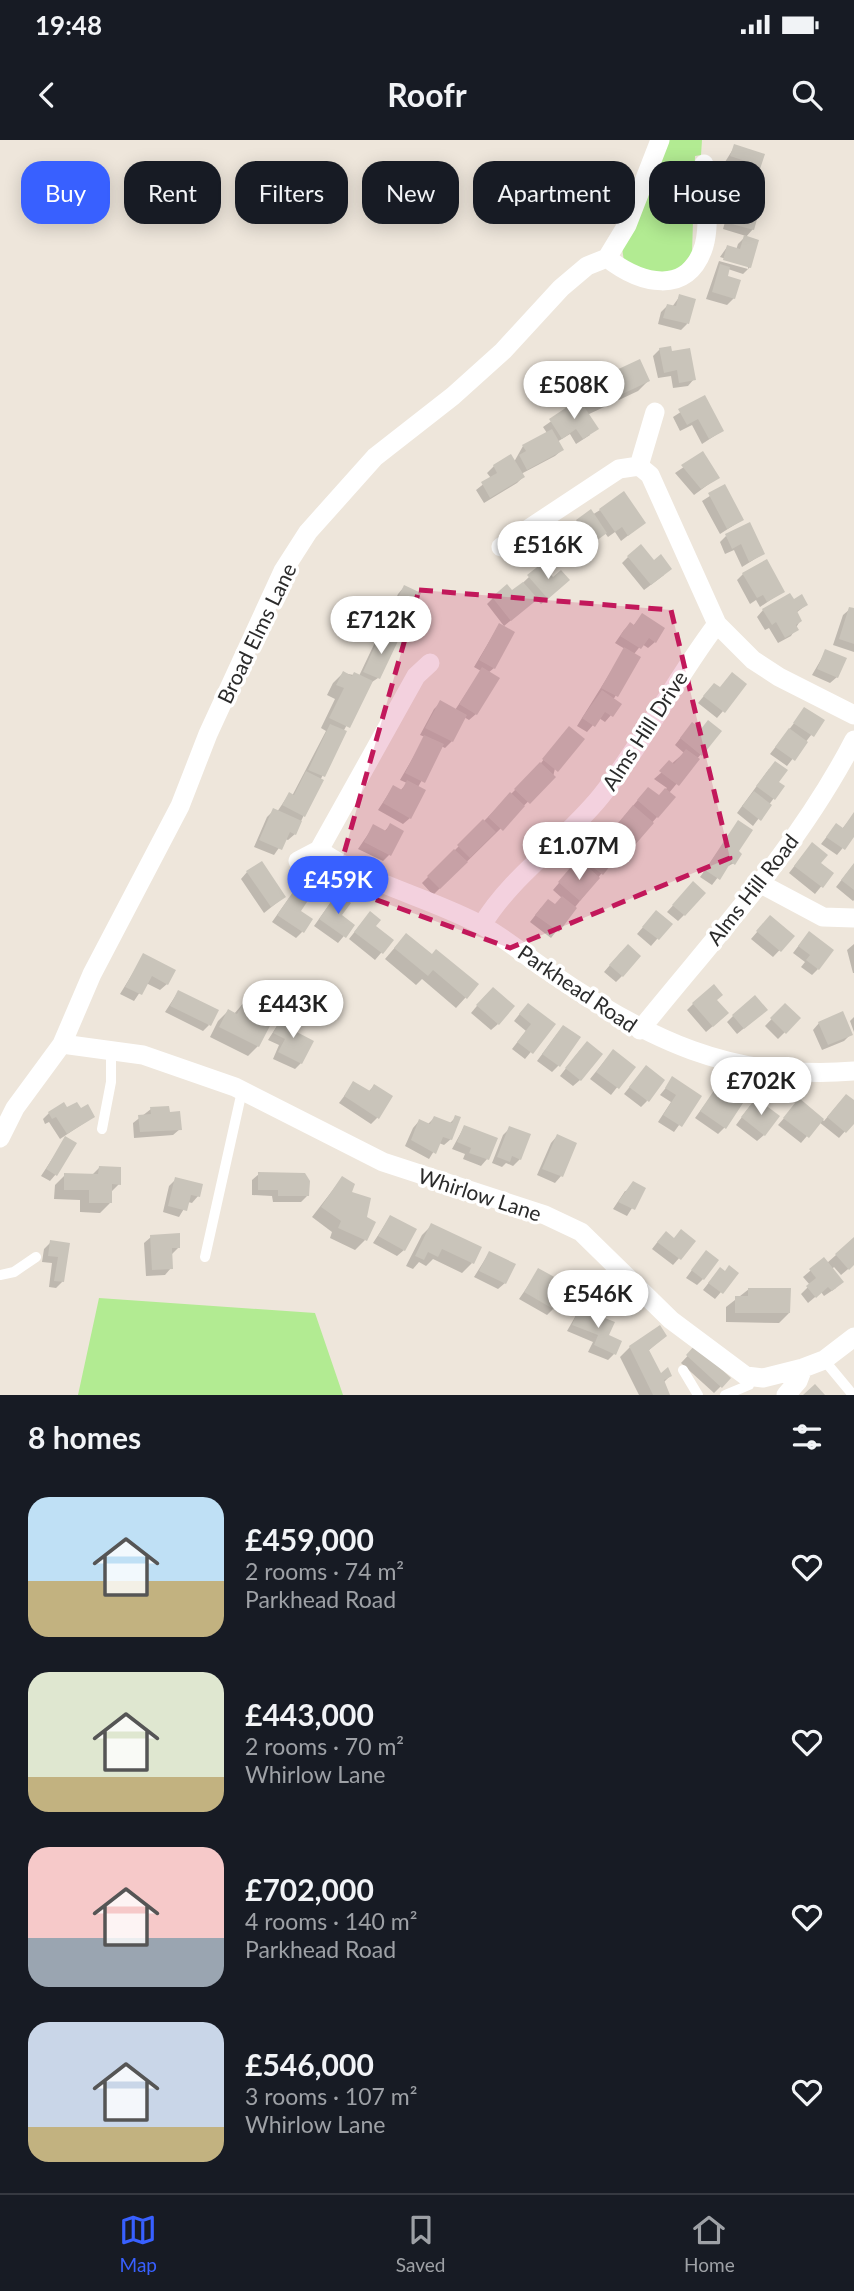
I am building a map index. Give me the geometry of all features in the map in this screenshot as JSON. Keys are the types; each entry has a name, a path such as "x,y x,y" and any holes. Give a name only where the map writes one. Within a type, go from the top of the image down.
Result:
{"street":[{"name":"Broad Elms Lane","path":"0,1138 11,1106 62,1044 92,974 180,806 208,734 283,571 309,532 375,457 483,369 587,266 607,258 628,225 660,140"},
{"path":"607,258 626,273 648,281 662,282 687,272 698,260 705,244 706,224"},
{"path":"639,466 655,412"},
{"path":"501,547 619,469 639,466 650,475 717,624 753,660 779,677 854,715"},
{"name":"Alms Hill Drive","path":"482,925 493,906 571,830 601,796 717,624"},
{"path":"298,861 319,850 416,676 430,663"},
{"name":"Alms Hill Road","path":"640,1030 760,883 814,806 854,740"},
{"name":"Parkhead Road","path":"319,850 361,875 482,925 640,1030 678,1047 738,1064 824,1073 854,1071"},
{"path":"760,883 823,917 854,918"},
{"name":"Whirlow Lane","path":"62,1044 143,1055 242,1091 383,1162 545,1215 581,1232 671,1320 749,1385"},
{"path":"749,1385 763,1378 824,1360 854,1337"},
{"path":"786,1395 798,1381 803,1368"}],"lane":[{"path":"102,1129 111,1082 111,1051"},
{"path":"205,1257 242,1091"},
{"path":"0,1275 14,1272 36,1257"},
{"path":"824,1360 853,1395"},
{"path":"683,1370 698,1395"},
{"path":"725,1395 749,1385"}],"highlighted area":[{"path":"419,590 671,610 730,858 510,948 335,885"}],"green space":[{"path":"665,140 702,140 701,155 695,156 695,161 657,161"},
{"path":"649,180 649,224 693,224 692,253 679,269 656,276 624,261 622,248 632,224 635,224 635,215"},
{"path":"99,1298 315,1313 343,1395 78,1395"}],"building":[{"path":"734,144 765,154 763,161 745,161 730,156"},
{"path":"732,224 756,224 754,230"},
{"path":"744,235 759,240 751,268 723,260 727,245 740,249"},
{"path":"720,264 730,267 728,276 741,280 735,299 712,292"},
{"path":"679,294 696,299 689,324 663,318 667,304 676,306"},
{"path":"671,346 672,351 690,348 696,380 679,383 677,370 664,373 659,348"},
{"path":"640,359 650,381 595,407 582,380 595,374 597,379"},
{"path":"705,395 724,431 709,439 698,419 687,425 678,409"},
{"path":"579,399 599,429 583,439 576,429 562,439 549,419"},
{"path":"552,429 564,450 527,470 519,455 526,451 522,445"},
{"path":"703,451 720,478 701,489 681,465"},
{"path":"511,454 525,477 490,498 481,482 497,473 493,465"},
{"path":"725,484 744,520 727,529 708,493"},
{"path":"624,491 646,523 628,536 622,527 615,532 599,509"},
{"path":"591,509 607,533 578,554 569,542 584,531 576,520"},
{"path":"750,522 765,554 749,562 741,544 732,549 725,534"},
{"path":"641,544 654,560 661,554 672,569 651,585 627,556"},
{"path":"767,559 785,592 767,602 763,595 757,598 742,573"},
{"path":"541,564 553,577 561,570 570,580 548,599 527,575"},
{"path":"523,582 538,599 511,621 492,597 507,584 512,590"},
{"path":"404,585 421,593 400,638 383,630"},
{"path":"790,593 794,599 802,594 808,605 797,611 802,621 796,625 799,630 785,638 776,622 772,625 762,609"},
{"path":"849,607 854,608 854,644 839,639"},
{"path":"642,613 665,628 656,643 649,638 641,649 620,636 630,622 634,625"},
{"path":"499,623 515,632 495,669 479,660"},
{"path":"381,633 398,641 380,679 363,672"},
{"path":"624,647 641,657 618,697 601,688"},
{"path":"825,649 847,658 838,678 817,669"},
{"path":"482,667 500,678 477,715 459,704"},
{"path":"343,671 352,676 354,672 373,681 350,728 329,718 344,688 336,685"},
{"path":"732,672 747,684 725,713 703,696 714,683 720,687"},
{"path":"602,690 622,704 613,717 605,712 595,727 582,718"},
{"path":"440,700 467,715 453,742 425,728"},
{"path":"804,707 825,720 814,737 793,723"},
{"path":"708,720 722,731 702,756 680,738 692,722 701,729"},
{"path":"330,724 347,731 325,777 308,770"},
{"path":"569,726 585,739 558,772 542,759"},
{"path":"789,728 808,742 795,761 775,747"},
{"path":"424,735 444,744 425,783 405,773"},
{"path":"686,749 700,759 679,786 659,771 669,760 674,764"},
{"path":"775,761 788,770 779,782 785,786 775,800 756,786"},
{"path":"540,762 556,777 530,804 514,789"},
{"path":"306,771 324,780 305,817 282,805 289,792 294,795"},
{"path":"407,780 426,790 411,819 383,803 393,785 402,790"},
{"path":"648,787 659,795 665,788 676,797 658,818 637,800"},
{"path":"754,791 772,805 761,821 742,806"},
{"path":"510,792 525,806 503,831 488,817"},
{"path":"633,805 654,823 634,846 614,828"},
{"path":"273,808 302,821 296,835 290,832 282,850 259,840"},
{"path":"854,812 854,837 845,850 826,837 836,823 843,828"},
{"path":"483,819 496,832 470,858 457,845"},
{"path":"738,820 753,830 739,851 742,854 735,865 731,862 720,880 705,870"},
{"path":"390,823 404,831 391,856 364,842 373,824 386,831"},
{"path":"607,835 624,848 603,875 582,859 592,845 597,849"},
{"path":"812,842 828,855 821,863 834,873 823,888 794,866"},
{"path":"454,849 468,862 440,889 427,876"},
{"path":"262,861 286,897 271,907 246,871"},
{"path":"854,863 854,890 841,880"},
{"path":"588,867 600,878 580,901 558,882 570,868 579,876"},
{"path":"693,881 706,893 685,916 672,905"},
{"path":"295,889 309,899 301,911 313,919 304,933 277,915"},
{"path":"337,893 351,903 342,915 355,925 346,938 319,919"},
{"path":"562,896 577,908 559,932 535,915 548,899 555,904"},
{"path":"656,910 673,924 659,940 642,927"},
{"path":"370,911 381,920 376,926 394,940 383,954 354,932"},
{"path":"770,915 795,936 781,952 756,931"},
{"path":"809,931 834,950 819,970 806,960 810,955 798,946"},
{"path":"406,933 432,954 436,949 479,984 467,999 433,970 428,976 394,948"},
{"path":"628,944 641,956 623,977 609,965"},
{"path":"143,953 176,970 168,985 152,976 142,995 125,987"},
{"path":"714,984 723,995 717,1000 729,1013 713,1027 692,1003"},
{"path":"493,987 515,1006 499,1025 476,1005"},
{"path":"178,990 219,1010 211,1026 170,1006"},
{"path":"755,995 768,1010 744,1029 732,1015"},
{"path":"246,998 256,1003 253,1010 273,1020 259,1047 219,1027 228,1009 237,1014"},
{"path":"528,1003 556,1024 533,1054 517,1042 531,1024 519,1014"},
{"path":"785,1003 801,1018 786,1034 770,1018"},
{"path":"843,1011 853,1035 828,1045 818,1022"},
{"path":"284,1013 296,1019 291,1029 314,1041 302,1064 278,1052 285,1039 273,1033"},
{"path":"563,1025 581,1037 560,1067 542,1054"},
{"path":"587,1041 603,1054 581,1081 565,1068"},
{"path":"613,1049 636,1067 619,1089 596,1072"},
{"path":"646,1065 665,1080 649,1102 629,1087"},
{"path":"672,1076 702,1096 682,1127 663,1115 676,1095 665,1088"},
{"path":"353,1081 370,1091 374,1084 393,1096 379,1119 344,1096"},
{"path":"717,1086 743,1103 726,1129 700,1111"},
{"path":"846,1094 854,1100 854,1124 846,1133 827,1117"},
{"path":"756,1098 780,1116 765,1136 741,1117"},
{"path":"799,1098 824,1119 809,1138 783,1118"},
{"path":"64,1102 67,1107 77,1102 81,1108 88,1104 95,1117 67,1134 56,1117 52,1119 48,1112"},
{"path":"169,1106 170,1112 180,1111 182,1130 140,1132 138,1115 151,1114 150,1107"},
{"path":"455,1115 461,1117 452,1140 443,1137 436,1154 411,1140 419,1119 430,1124 434,1116 452,1123"},
{"path":"464,1125 498,1138 489,1160 469,1153 471,1148 457,1142"},
{"path":"509,1126 531,1134 521,1160 512,1156 510,1162 497,1157"},
{"path":"557,1134 577,1143 563,1177 542,1169"},
{"path":"65,1136 77,1143 57,1176 46,1169"},
{"path":"99,1166 121,1167 121,1185 112,1184 112,1203 89,1203 89,1190 64,1190 64,1173 98,1174"},
{"path":"258,1172 305,1173 310,1181 309,1196 278,1196 278,1190 258,1190"},
{"path":"342,1176 355,1184 352,1192 371,1198 367,1217 376,1222 367,1241 338,1228 341,1221 321,1207"},
{"path":"175,1177 203,1184 200,1197 191,1195 187,1211 168,1206"},
{"path":"633,1181 646,1188 635,1210 618,1202"},
{"path":"390,1215 417,1229 405,1251 378,1236"},
{"path":"431,1223 482,1247 474,1264 442,1249 438,1257 428,1252 424,1260 415,1256"},
{"path":"681,1229 696,1241 681,1260 657,1242 666,1231 674,1238"},
{"path":"180,1233 180,1248 172,1248 173,1269 152,1270 150,1235"},
{"path":"854,1237 854,1265 849,1270 835,1254"},
{"path":"50,1240 70,1243 64,1282 54,1281 58,1257 48,1256"},
{"path":"706,1250 719,1260 704,1280 691,1270"},
{"path":"489,1251 516,1264 506,1284 479,1271"},
{"path":"824,1257 844,1282 832,1291 828,1287 816,1298 806,1286 816,1278 809,1269"},
{"path":"729,1265 739,1273 723,1294 708,1283 720,1267 725,1271"},
{"path":"538,1268 558,1279 555,1284 566,1290 555,1310 524,1292"},
{"path":"748,1288 791,1288 790,1313 735,1313 735,1296 748,1296"},
{"path":"579,1308 615,1322 609,1335 622,1341 616,1355 594,1345 598,1335 572,1325"},
{"path":"660,1325 667,1336 649,1350 661,1373 668,1367 672,1376 664,1380 670,1395 653,1395 629,1346"},
{"path":"695,1345 731,1378 722,1388 686,1355"},
{"path":"815,1384 825,1395 803,1395"}]}
